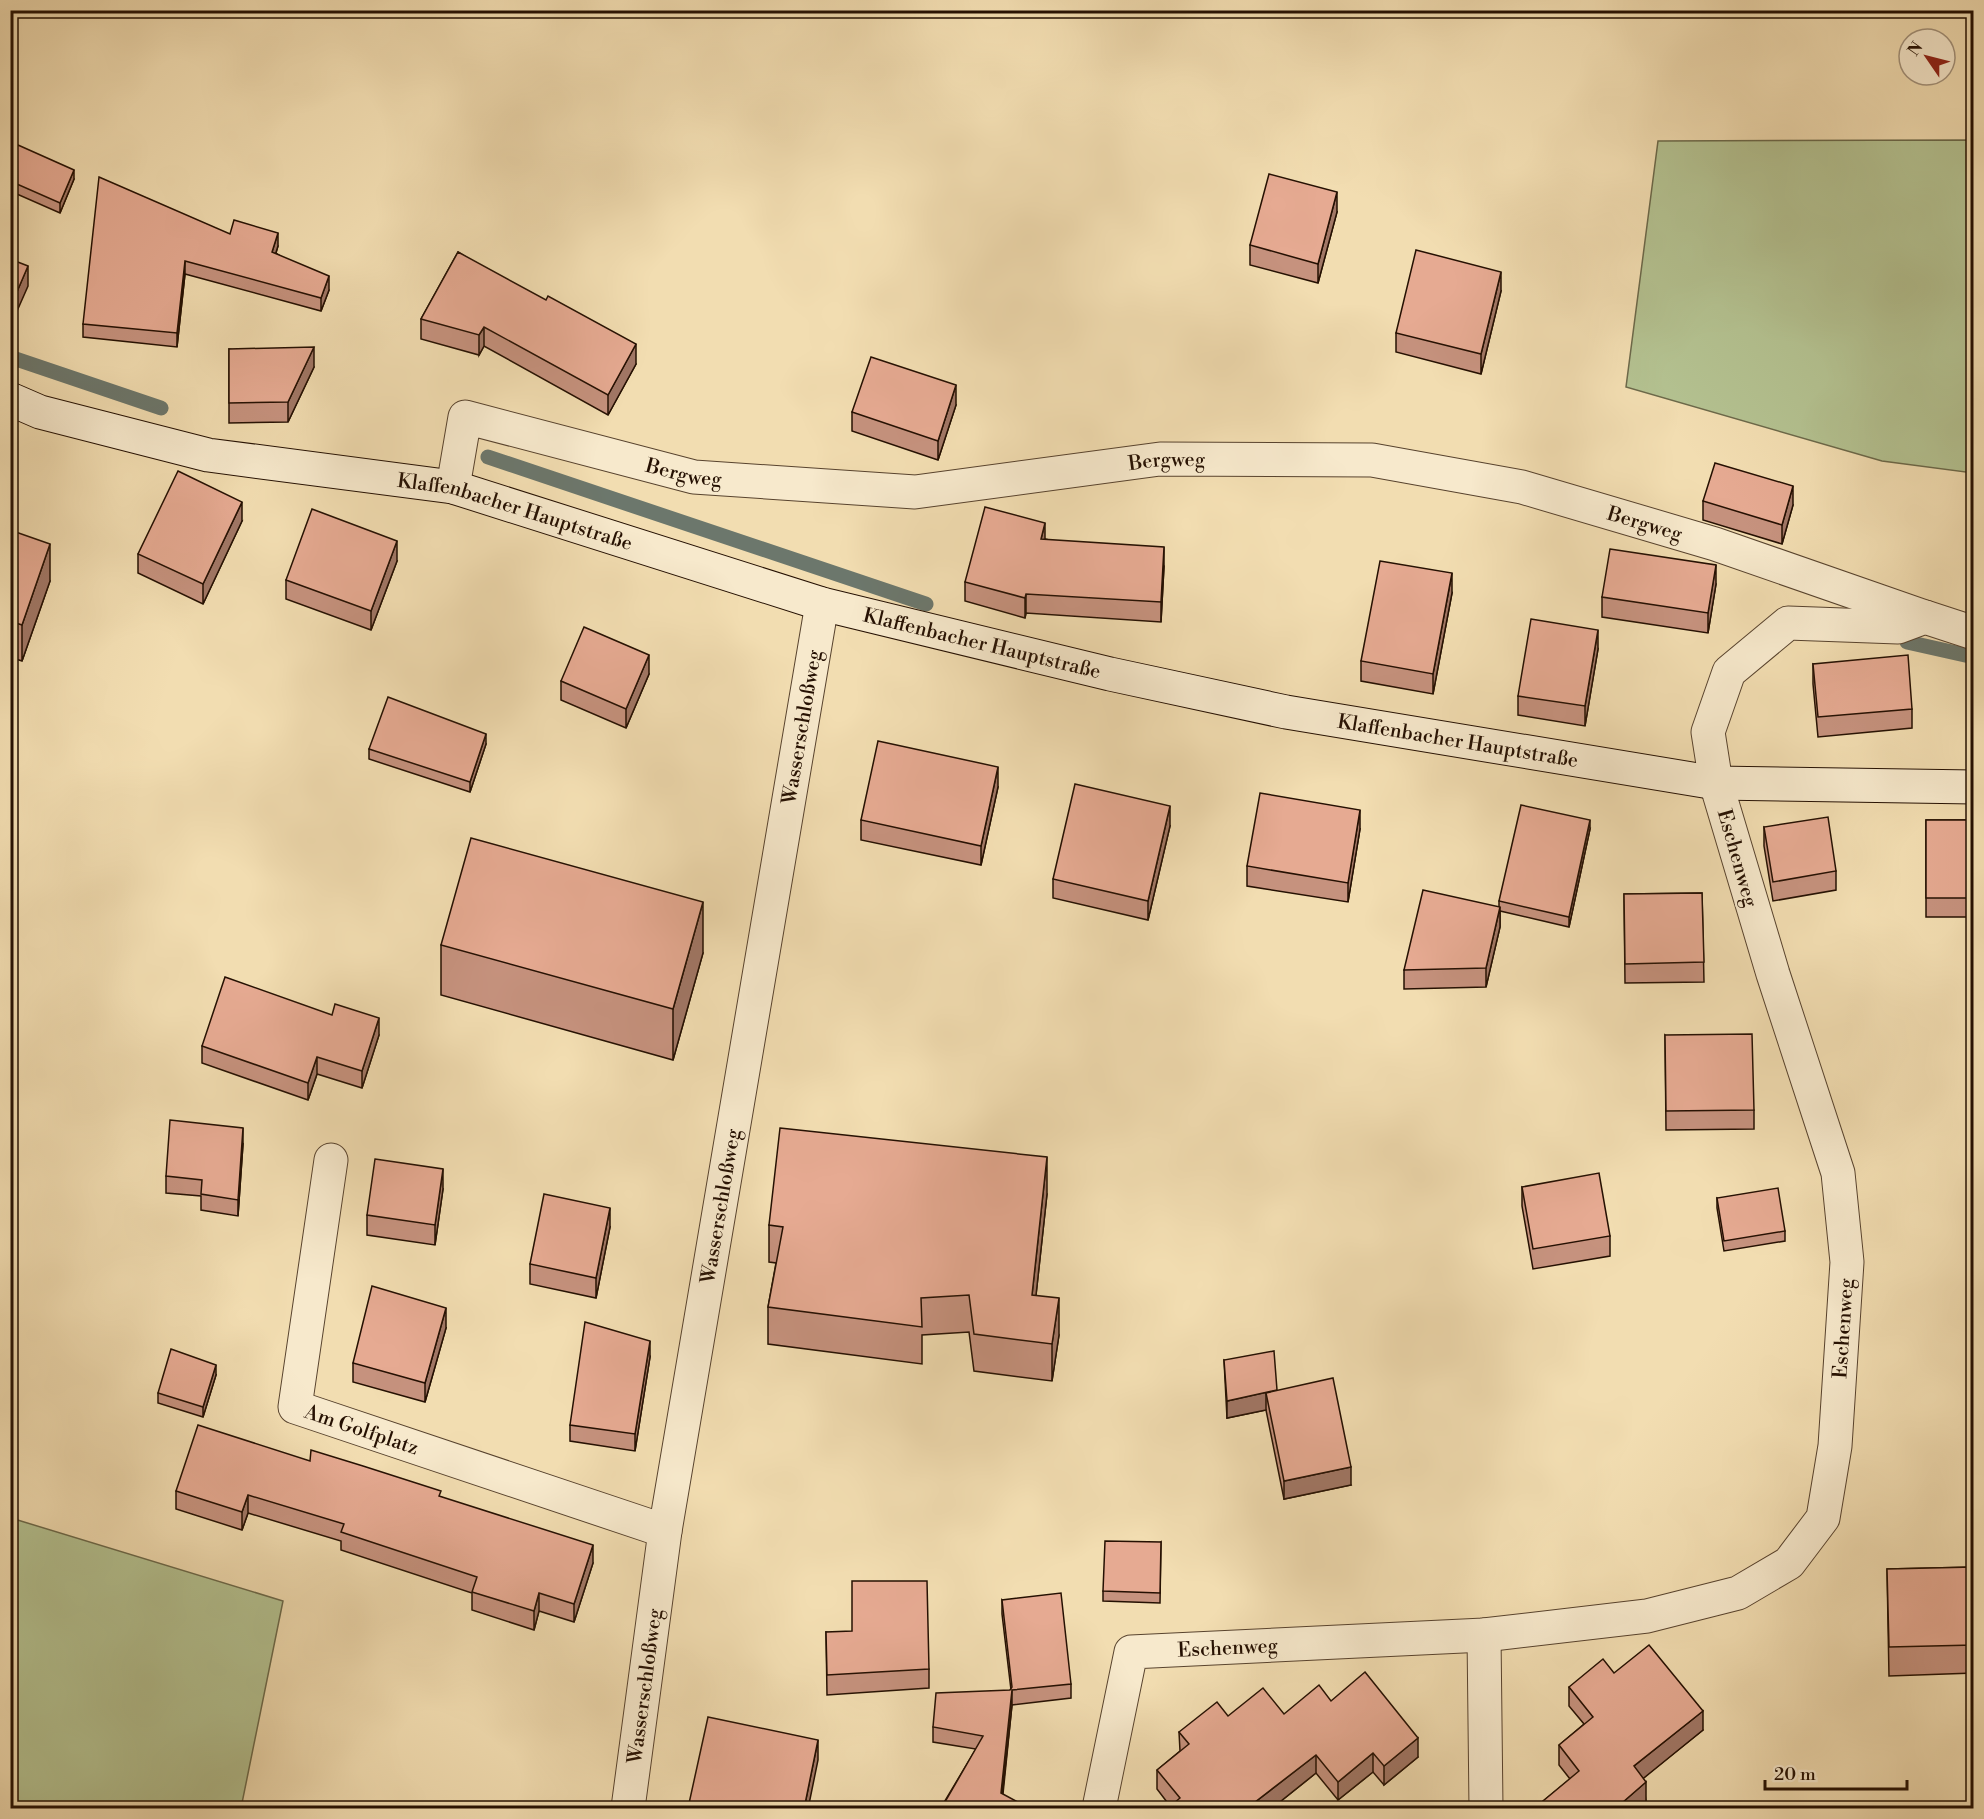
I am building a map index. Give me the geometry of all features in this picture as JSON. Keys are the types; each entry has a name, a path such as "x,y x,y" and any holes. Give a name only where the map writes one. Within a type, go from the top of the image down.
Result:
{"street":[{"name":"Klaffenbacher Hauptstraße","path":"10,399 40,412 208,455 453,487 822,604 1110,674 1286,712 1716,783 1974,788"},
{"name":"Bergweg","path":"453,487 465,417 694,477 915,492 1160,459 1372,460 1522,487 1715,544 1974,633"},
{"name":"Wasserschloßweg","path":"628,1809 665,1531 822,604"},
{"path":"1716,783 1708,732 1729,672 1788,623 1898,627 1925,617"},
{"name":"Eschenweg","path":"1099,1809 1131,1652 1484,1635 1647,1616 1738,1593 1790,1563 1823,1518 1835,1446 1847,1262 1838,1173 1773,974 1716,783"},
{"name":"Am Golfplatz","path":"332,1160 295,1407 665,1531"},
{"path":"1484,1635 1486,1809"}],"green space":[{"path":"1973,140 1973,473 1882,461 1626,387 1658,141"},
{"path":"11,1518 283,1601 241,1808 11,1808"}],"building":[{"path":"18,145 74,170 60,203 10,181 10,162"},
{"path":"1269,174 1337,192 1318,264 1250,245"},
{"path":"99,177 230,234 234,220 278,233 272,252 329,276 321,298 185,261 177,333 83,324"},
{"path":"1416,250 1501,272 1481,354 1396,333"},
{"path":"458,252 546,300 548,296 636,344 608,395 484,327 479,335 421,319"},
{"path":"10,259 28,266 10,308"},
{"path":"314,347 288,402 229,403 229,349"},
{"path":"871,357 956,385 938,441 852,412"},
{"path":"1715,463 1793,486 1782,525 1703,501"},
{"path":"178,471 242,502 203,584 138,554"},
{"path":"985,507 1045,523 1041,539 1164,547 1161,602 1026,594 1025,598 965,582"},
{"path":"312,509 397,541 371,611 286,580"},
{"path":"10,530 50,544 22,625 10,621"},
{"path":"1610,549 1716,565 1708,613 1602,597"},
{"path":"1380,561 1452,573 1433,674 1361,661"},
{"path":"1531,619 1598,630 1585,706 1518,696"},
{"path":"584,627 649,655 626,709 561,681"},
{"path":"1908,655 1912,709 1818,717 1813,664"},
{"path":"388,697 486,734 470,782 369,749"},
{"path":"878,741 998,767 981,846 861,820"},
{"path":"1075,784 1170,806 1148,901 1053,879"},
{"path":"1260,793 1360,810 1348,883 1247,866"},
{"path":"1521,805 1590,820 1569,917 1499,901"},
{"path":"1828,817 1836,871 1773,882 1764,827"},
{"path":"1926,820 1974,820 1974,898 1926,898"},
{"path":"471,838 703,902 673,1009 441,945"},
{"path":"1423,890 1500,907 1486,968 1404,970"},
{"path":"1702,893 1704,962 1625,964 1624,894"},
{"path":"225,977 332,1015 335,1004 379,1018 362,1071 317,1057 308,1083 202,1046"},
{"path":"1752,1034 1754,1110 1666,1111 1665,1035"},
{"path":"170,1120 243,1128 238,1200 201,1194 202,1180 166,1176"},
{"path":"780,1128 1047,1157 1032,1295 1059,1298 1052,1344 974,1334 969,1295 921,1298 922,1327 768,1307 783,1227 769,1225"},
{"path":"375,1159 443,1169 435,1225 367,1215"},
{"path":"1599,1173 1610,1236 1533,1249 1522,1187"},
{"path":"1778,1188 1785,1231 1724,1241 1717,1198"},
{"path":"544,1194 610,1208 596,1278 530,1264"},
{"path":"372,1286 446,1308 425,1383 353,1363"},
{"path":"585,1322 650,1341 635,1434 570,1425"},
{"path":"171,1349 216,1365 203,1407 158,1393"},
{"path":"1274,1351 1277,1390 1227,1401 1224,1360"},
{"path":"1333,1378 1351,1467 1284,1481 1266,1393"},
{"path":"198,1425 310,1461 311,1450 441,1491 439,1496 593,1545 574,1604 539,1593 534,1611 472,1592 477,1577 341,1532 344,1524 248,1495 242,1512 176,1491"},
{"path":"1105,1541 1161,1542 1160,1593 1103,1591"},
{"path":"1974,1567 1974,1645 1889,1647 1887,1569"},
{"path":"852,1581 927,1581 929,1669 827,1675 826,1632 852,1631"},
{"path":"1061,1593 1071,1684 1012,1690 1001,1793 1031,1809 941,1809 983,1736 933,1727 936,1693 1010,1690 1012,1687 1002,1600"},
{"path":"1649,1645 1703,1711 1634,1766 1646,1782 1615,1809 1549,1809 1543,1801 1579,1771 1559,1745 1593,1717 1569,1687 1603,1659 1614,1673"},
{"path":"1365,1672 1418,1738 1384,1766 1373,1753 1338,1782 1316,1755 1246,1809 1167,1809 1180,1798 1157,1770 1189,1744 1179,1732 1217,1702 1228,1716 1263,1688 1284,1714 1319,1685 1331,1701"},
{"path":"708,1717 818,1740 804,1809 688,1808"}],"waterway":[{"path":"10,357 161,408"},
{"path":"488,457 926,604"},
{"path":"1907,642 1974,657"}]}
